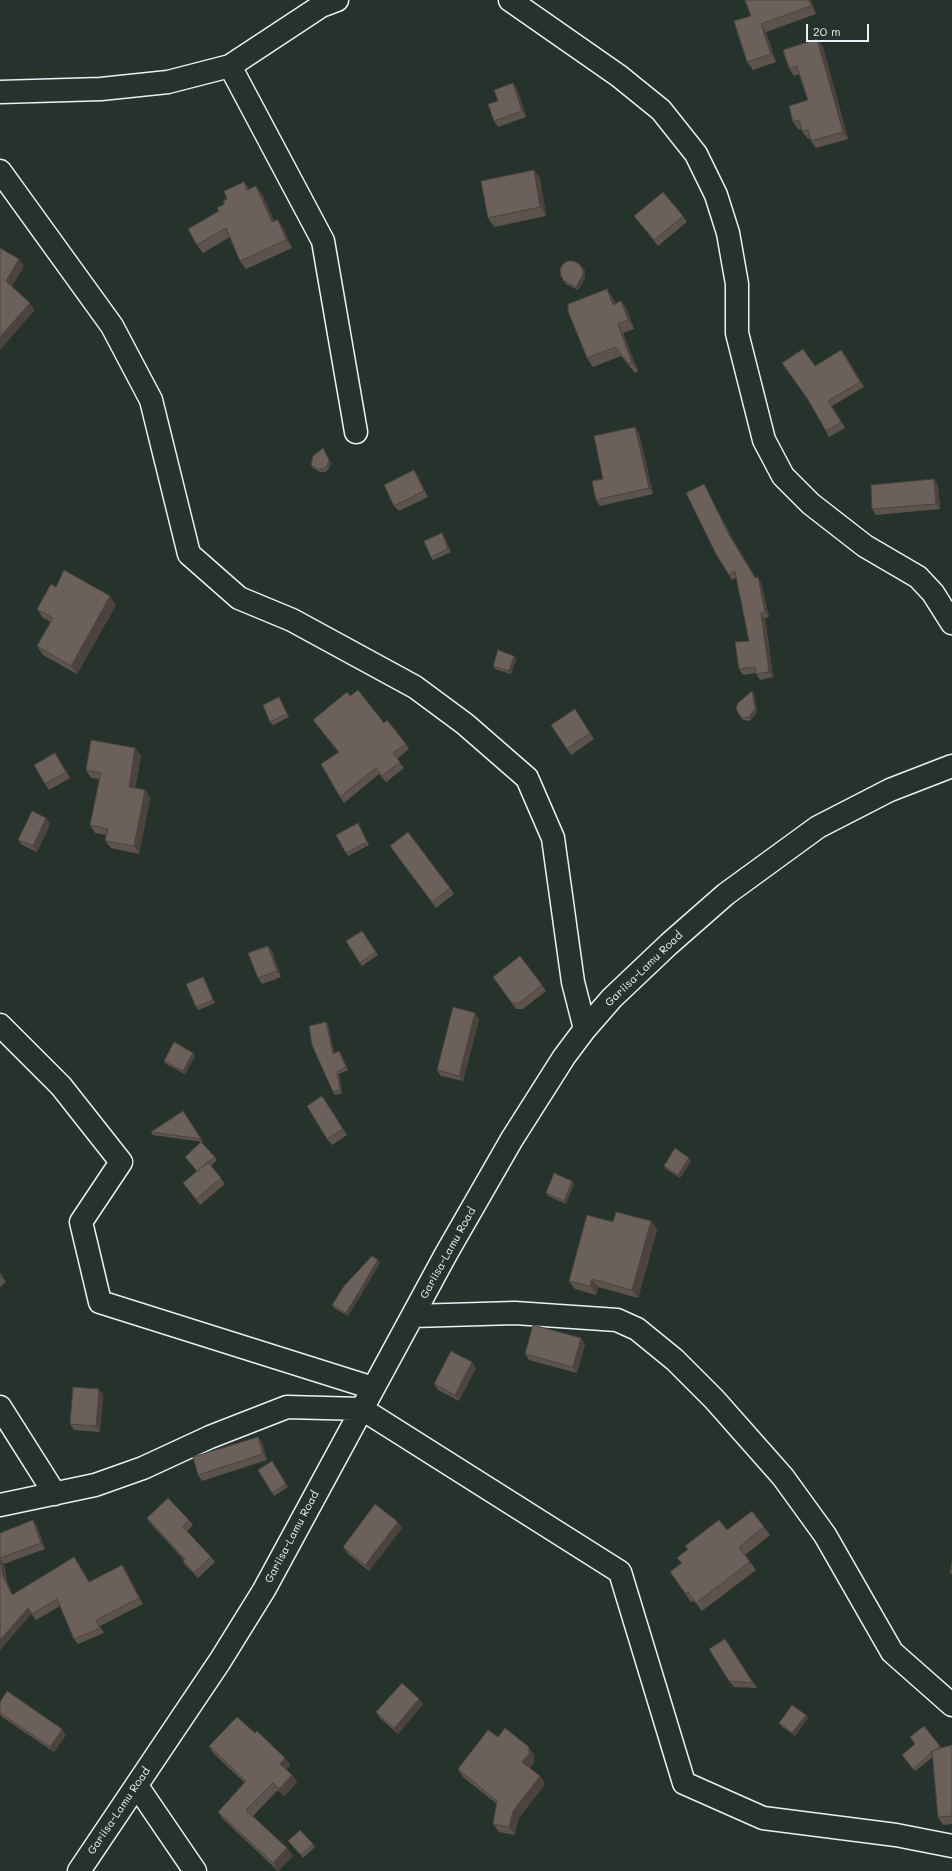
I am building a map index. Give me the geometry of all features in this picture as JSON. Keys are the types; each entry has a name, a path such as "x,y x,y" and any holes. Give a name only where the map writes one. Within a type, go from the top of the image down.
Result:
{"street":[{"path":"0,92 101,89 168,82 230,66 321,6 337,0"},
{"path":"510,0 618,76 660,110 696,154 716,195 728,233 737,284 736,333 764,440 783,476 811,504 865,546 918,577 933,593 952,623"},
{"path":"230,66 323,241 356,432"},
{"path":"0,171 112,326 151,400 189,554 239,598 292,620 414,688 465,724 527,778 553,838 573,982 585,1029"},
{"name":"Gariisa-Lamu Road","path":"79,1871 220,1661 264,1590 446,1254 512,1139 564,1057 585,1029 612,998 669,944 726,894 818,826 890,790 952,766"},
{"path":"0,1025 62,1086 121,1162 81,1222 100,1302 373,1388"},
{"path":"413,1316 515,1313 617,1320 637,1329 675,1360 714,1399 783,1477 825,1535 892,1652 952,1705"},
{"path":"0,1407 55,1494"},
{"path":"0,1505 95,1485 142,1468 210,1437 287,1407 362,1409 620,1572 684,1783 763,1818 896,1835 952,1846"},
{"path":"137,1786 195,1871"}],"building":[{"path":"745,0 809,0 811,6 761,24 771,54 747,62 734,21 751,16"},
{"path":"817,39 843,132 811,141 808,130 802,131 799,120 793,122 789,106 808,100 797,66 789,68 783,50"},
{"path":"513,83 522,111 494,121 488,104 498,101 494,90"},
{"path":"534,170 540,207 488,218 481,181"},
{"path":"244,182 247,190 256,186 272,222 278,220 286,240 240,261 226,228 197,245 188,229 219,211 217,208 225,204 223,201 227,199 224,191"},
{"path":"663,192 683,216 654,240 634,216"},
{"path":"0,248 19,259 6,281 30,303 0,337"},
{"path":"568,261 574,261 583,269 583,275 576,287 564,281 561,276 560,270 563,264"},
{"path":"607,289 613,305 621,301 628,320 618,324 632,363 629,364 615,347 587,358 568,311 568,304"},
{"path":"803,349 815,366 841,350 860,382 828,401 841,422 826,431 807,398 782,363"},
{"path":"635,427 649,488 596,500 592,481 603,479 594,436"},
{"path":"323,448 329,460 327,466 323,469 318,469 311,465 313,456"},
{"path":"414,470 424,491 394,506 384,485"},
{"path":"934,479 936,504 872,509 871,485"},
{"path":"704,484 729,535 755,578 758,577 765,612 761,613 769,672 756,674 755,667 739,669 735,642 749,641 735,571 729,575 717,556 686,493"},
{"path":"442,533 448,549 431,557 424,541"},
{"path":"64,570 110,596 71,666 37,646 53,618 37,609 51,584 56,587"},
{"path":"498,650 514,656 509,671 493,666"},
{"path":"358,690 384,723 387,720 406,744 393,753 400,762 382,776 376,768 340,797 321,764 339,752 313,720 347,692 350,696"},
{"path":"752,691 755,709 749,717 745,718 740,716 736,708 738,703"},
{"path":"279,697 287,714 270,722 263,705"},
{"path":"575,709 590,733 567,749 551,725"},
{"path":"91,740 135,748 129,787 145,790 134,846 105,841 108,829 90,825 101,773 86,770"},
{"path":"55,753 66,772 45,784 34,765"},
{"path":"32,811 46,818 33,846 18,840"},
{"path":"358,823 367,842 346,853 336,835"},
{"path":"408,832 450,888 432,902 390,846"},
{"path":"362,931 376,952 360,963 346,941"},
{"path":"268,946 277,971 258,978 248,953"},
{"path":"520,956 542,985 519,1003 512,1003 493,977"},
{"path":"203,977 213,1000 196,1007 186,984"},
{"path":"453,1007 475,1013 459,1076 437,1070"},
{"path":"326,1022 333,1054 339,1051 346,1067 337,1072 340,1090 333,1092 312,1045 309,1026"},
{"path":"174,1042 193,1053 183,1071 164,1061"},
{"path":"322,1096 343,1129 327,1139 307,1106"},
{"path":"183,1111 201,1139 151,1132"},
{"path":"201,1142 215,1157 197,1171 185,1157"},
{"path":"675,1148 689,1158 678,1175 664,1166"},
{"path":"208,1162 221,1178 196,1199 183,1183"},
{"path":"554,1173 572,1181 564,1201 546,1193"},
{"path":"616,1212 651,1221 632,1290 592,1279 590,1286 569,1281 587,1215 613,1222"},
{"path":"372,1256 378,1260 346,1313 332,1305 344,1286"},
{"path":"533,1325 581,1338 573,1367 525,1354"},
{"path":"451,1351 472,1362 455,1395 434,1384"},
{"path":"73,1387 99,1389 96,1426 70,1424"},
{"path":"258,1437 263,1454 198,1475 193,1457"},
{"path":"272,1461 286,1484 272,1493 258,1470"},
{"path":"168,1498 189,1520 183,1527 211,1557 194,1573 183,1561 185,1559 147,1518"},
{"path":"375,1504 398,1522 365,1565 343,1547"},
{"path":"752,1511 764,1527 739,1547 750,1562 696,1603 688,1592 686,1594 670,1572 682,1563 677,1558 688,1549 685,1546 719,1520 727,1530"},
{"path":"33,1520 41,1543 0,1558 0,1533"},
{"path":"74,1557 89,1582 122,1565 139,1598 96,1620 100,1628 74,1639 57,1599 32,1614 28,1608 0,1640 0,1558 3,1576 12,1595"},
{"path":"952,1561 952,1574 950,1574"},
{"path":"725,1639 753,1683 729,1681 709,1649"},
{"path":"402,1683 419,1699 394,1728 376,1712"},
{"path":"7,1691 62,1729 50,1747 0,1713 0,1702"},
{"path":"792,1705 806,1715 792,1733 779,1723"},
{"path":"237,1717 255,1733 257,1731 285,1758 280,1764 292,1775 279,1789 273,1783 246,1810 287,1848 273,1863 218,1812 246,1781 209,1746"},
{"path":"924,1726 940,1746 936,1750 932,1751 913,1769 902,1755 915,1744 910,1737"},
{"path":"505,1728 529,1747 529,1754 522,1762 540,1776 513,1811 509,1827 493,1824 497,1801 458,1769 488,1730 498,1737"},
{"path":"952,1745 952,1816 938,1817 932,1751"},
{"path":"300,1830 313,1844 301,1855 288,1841"}]}
